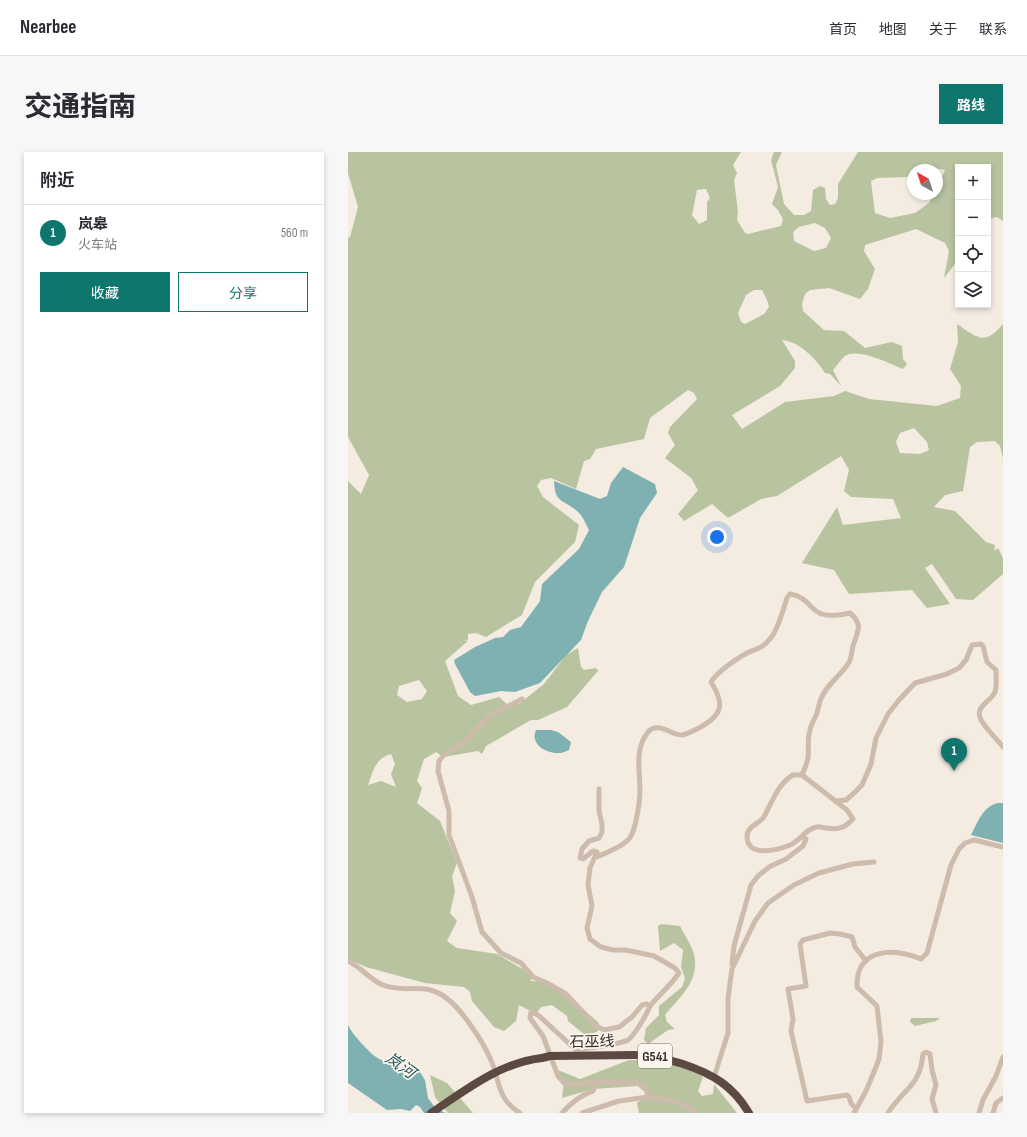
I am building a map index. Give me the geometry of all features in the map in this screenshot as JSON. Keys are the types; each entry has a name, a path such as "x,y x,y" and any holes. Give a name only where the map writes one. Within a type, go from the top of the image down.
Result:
{"highway":[{"name":"石巫线","path":"431,1113 496,1071 519,1062 550,1056 647,1055 670,1060 703,1071 714,1077 734,1093 750,1113"}],"street":[{"path":"648,1097 646,1088 637,1083 597,1082 573,1085 565,1084 558,1076 543,1036 530,1018 531,1012 538,1015 575,1050 582,1050 626,1041 633,1036 648,1012 650,1006 679,973 675,968 654,956 626,950 613,950 601,947 590,939 587,928 592,906 588,885 590,868 596,857 622,845 634,832 639,807 640,792 638,755 642,743 649,732 653,728 660,728 676,734 688,733 716,716 721,705 717,692 710,682 714,677 736,660 762,647 771,638 790,594 802,598 821,614 832,616 850,613 855,617 858,623 858,635 853,646 851,659 831,683 820,700 810,730 808,756 802,775"},
{"path":"836,801 846,800 862,785 871,764 876,738 888,714 898,700 916,683 947,674 959,668 966,660 972,645 978,643 984,646 986,662 996,670 994,694 981,706 979,712 981,720 1003,747"},
{"path":"522,699 489,716 465,741 444,755 439,761 438,771 449,811 449,835 472,897 482,932 501,953 521,963 533,977 566,994 596,1026 604,1030 619,1027 632,1017 642,1005 647,1004 650,1006"},
{"path":"792,775 802,775 847,810 853,819 848,825 840,829 818,826 809,830 791,845 764,852 756,851 751,847 747,837 749,831 753,825 763,819 780,786 785,780 792,775"},
{"path":"596,857 597,852 593,851 583,859 580,858 582,849 589,841 598,838 602,832 599,811 599,789"},
{"path":"714,1077 728,1033 728,998 734,946 751,885 758,876 769,867 786,859 803,846 806,839 802,837"},
{"path":"855,1111 866,1091 877,1063 881,1042 876,1006 857,987 858,974 866,961 877,954 886,952 910,954 921,959 925,957 928,952 951,865 959,848 965,843 974,840 1003,847"},
{"path":"732,969 755,921 768,903 794,885 819,873 853,864 874,862"},
{"path":"855,1111 847,1095 807,1102 791,1031 792,1019 788,989 806,986 800,944 804,940 830,933 852,937 855,947 866,961"},
{"path":"348,961 377,982 388,987 423,988 441,995 450,1001 458,1009 482,1042 491,1060 501,1093 512,1107 520,1113"},
{"path":"888,1113 916,1081 922,1064 923,1054 927,1052 930,1054 936,1085 932,1099 936,1113"},
{"path":"979,1113 983,1100 996,1076 1003,1056"},
{"path":"562,1113 574,1100 593,1090 597,1082"},
{"path":"582,1113 619,1101 648,1097 672,1101 684,1105 697,1113"},
{"path":"993,1113 996,1103 1003,1098"}],"green space":[{"path":"348,152 741,152 733,165 737,173 734,180 738,212 737,220 745,233 748,234 781,226 783,219 778,210 772,204 778,187 771,160 774,152 782,152 776,165 784,204 794,215 804,215 811,211 813,190 820,186 825,188 826,199 830,205 835,204 838,198 838,184 858,152 1003,152 1003,221 997,217 991,218 991,164 955,164 955,264 944,278 949,251 945,243 916,229 865,245 864,251 875,269 868,289 860,299 829,288 810,290 805,294 802,304 803,311 824,330 844,331 865,348 892,342 902,346 903,359 907,364 903,369 874,357 850,354 845,356 833,370 841,386 830,374 825,373 817,362 801,347 782,340 795,361 795,368 780,386 732,415 742,429 785,402 834,396 845,391 869,399 937,406 960,398 961,386 950,369 958,342 957,324 970,333 981,338 991,335 1003,324 1003,458 1000,446 995,441 977,442 970,447 963,491 945,495 934,507 955,511 986,542 995,545 994,551 998,548 1003,558 1003,574 973,600 956,599 932,564 925,568 950,604 927,608 912,590 849,594 834,570 802,563 837,507 843,525 901,518 893,499 851,497 844,491 849,470 841,456 777,496 761,499 728,518 712,504 684,521 678,514 698,490 691,478 665,458 675,445 668,433 670,427 697,399 694,393 688,390 650,418 644,439 596,449 590,459 584,461 576,489 551,478 541,480 537,486 543,497 579,525 575,542 535,582 522,615 486,637 476,633 468,634 468,640 463,641 468,641 445,661 458,696 471,705 499,697 507,704 519,704 544,684 566,655 578,648 581,667 584,670 596,668 598,671 567,707 538,720 531,720 486,746 482,754 478,751 443,757 436,752 424,759 417,781 422,788 417,803 440,821 457,863 452,876 455,891 450,913 457,921 447,941 457,948 497,954 531,974 531,981 549,985 558,990 598,1022 600,1027 597,1032 585,1035 568,1021 567,1016 552,1005 541,1007 536,1014 519,1005 516,1021 504,1031 494,1027 472,1001 470,992 464,987 425,983 366,967 348,959 348,481 361,494 369,475 348,437 348,238 350,237 358,207 348,173","holes":["706,189 710,198 707,202 707,220 699,224 692,215 697,190","815,223 825,228 831,238 826,248 814,251 794,241 793,232 799,227","754,290 762,290 769,307 764,314 745,324 741,322 738,313 746,295","914,428 927,442 929,450 920,454 900,453 896,442 900,433","419,680 427,691 422,699 407,702 397,695 399,686","391,754 395,764 391,774 396,787 381,781 368,785 375,766 386,756"]},
{"path":"661,924 680,926 693,951 695,970 692,979 683,994 665,1015 667,1022 675,1029 668,1030 648,1044 644,1040 646,1028 659,1015 659,1006 682,987 685,978 681,967 683,950 674,943 660,951 658,926"},
{"path":"911,1018 940,1018 936,1021 915,1026 910,1022"},
{"path":"629,1060 661,1061 693,1068 703,1077 698,1091 702,1096 713,1094 714,1084 737,1113 639,1113 637,1103 647,1094 638,1086 593,1089 562,1098 564,1082 553,1068 580,1079"},
{"path":"430,1075 447,1083 473,1113 448,1113 435,1097"}],"water":[{"path":"623,467 655,484 657,493 640,518 624,567 602,592 588,621 581,640 540,683 515,692 501,691 475,696 470,692 454,660 475,647 495,638 503,637 510,630 521,627 540,601 542,584 579,549 589,530 579,513 558,497 556,494 554,481 600,499 607,496 611,483"},
{"path":"536,730 551,730 558,732 571,742 569,750 557,753 544,750 536,742"},
{"path":"998,803 1003,803 1003,843 971,835 988,807"},
{"path":"348,1025 360,1042 379,1059 395,1066 401,1071 416,1066 425,1080 428,1098 436,1109 446,1113 424,1113 420,1107 416,1105 410,1111 401,1109 387,1110 348,1083"}],"place":[{"name":"岚皋","path":"954,771"}],"water label":[{"name":"岚河","path":"400,1066"}]}
